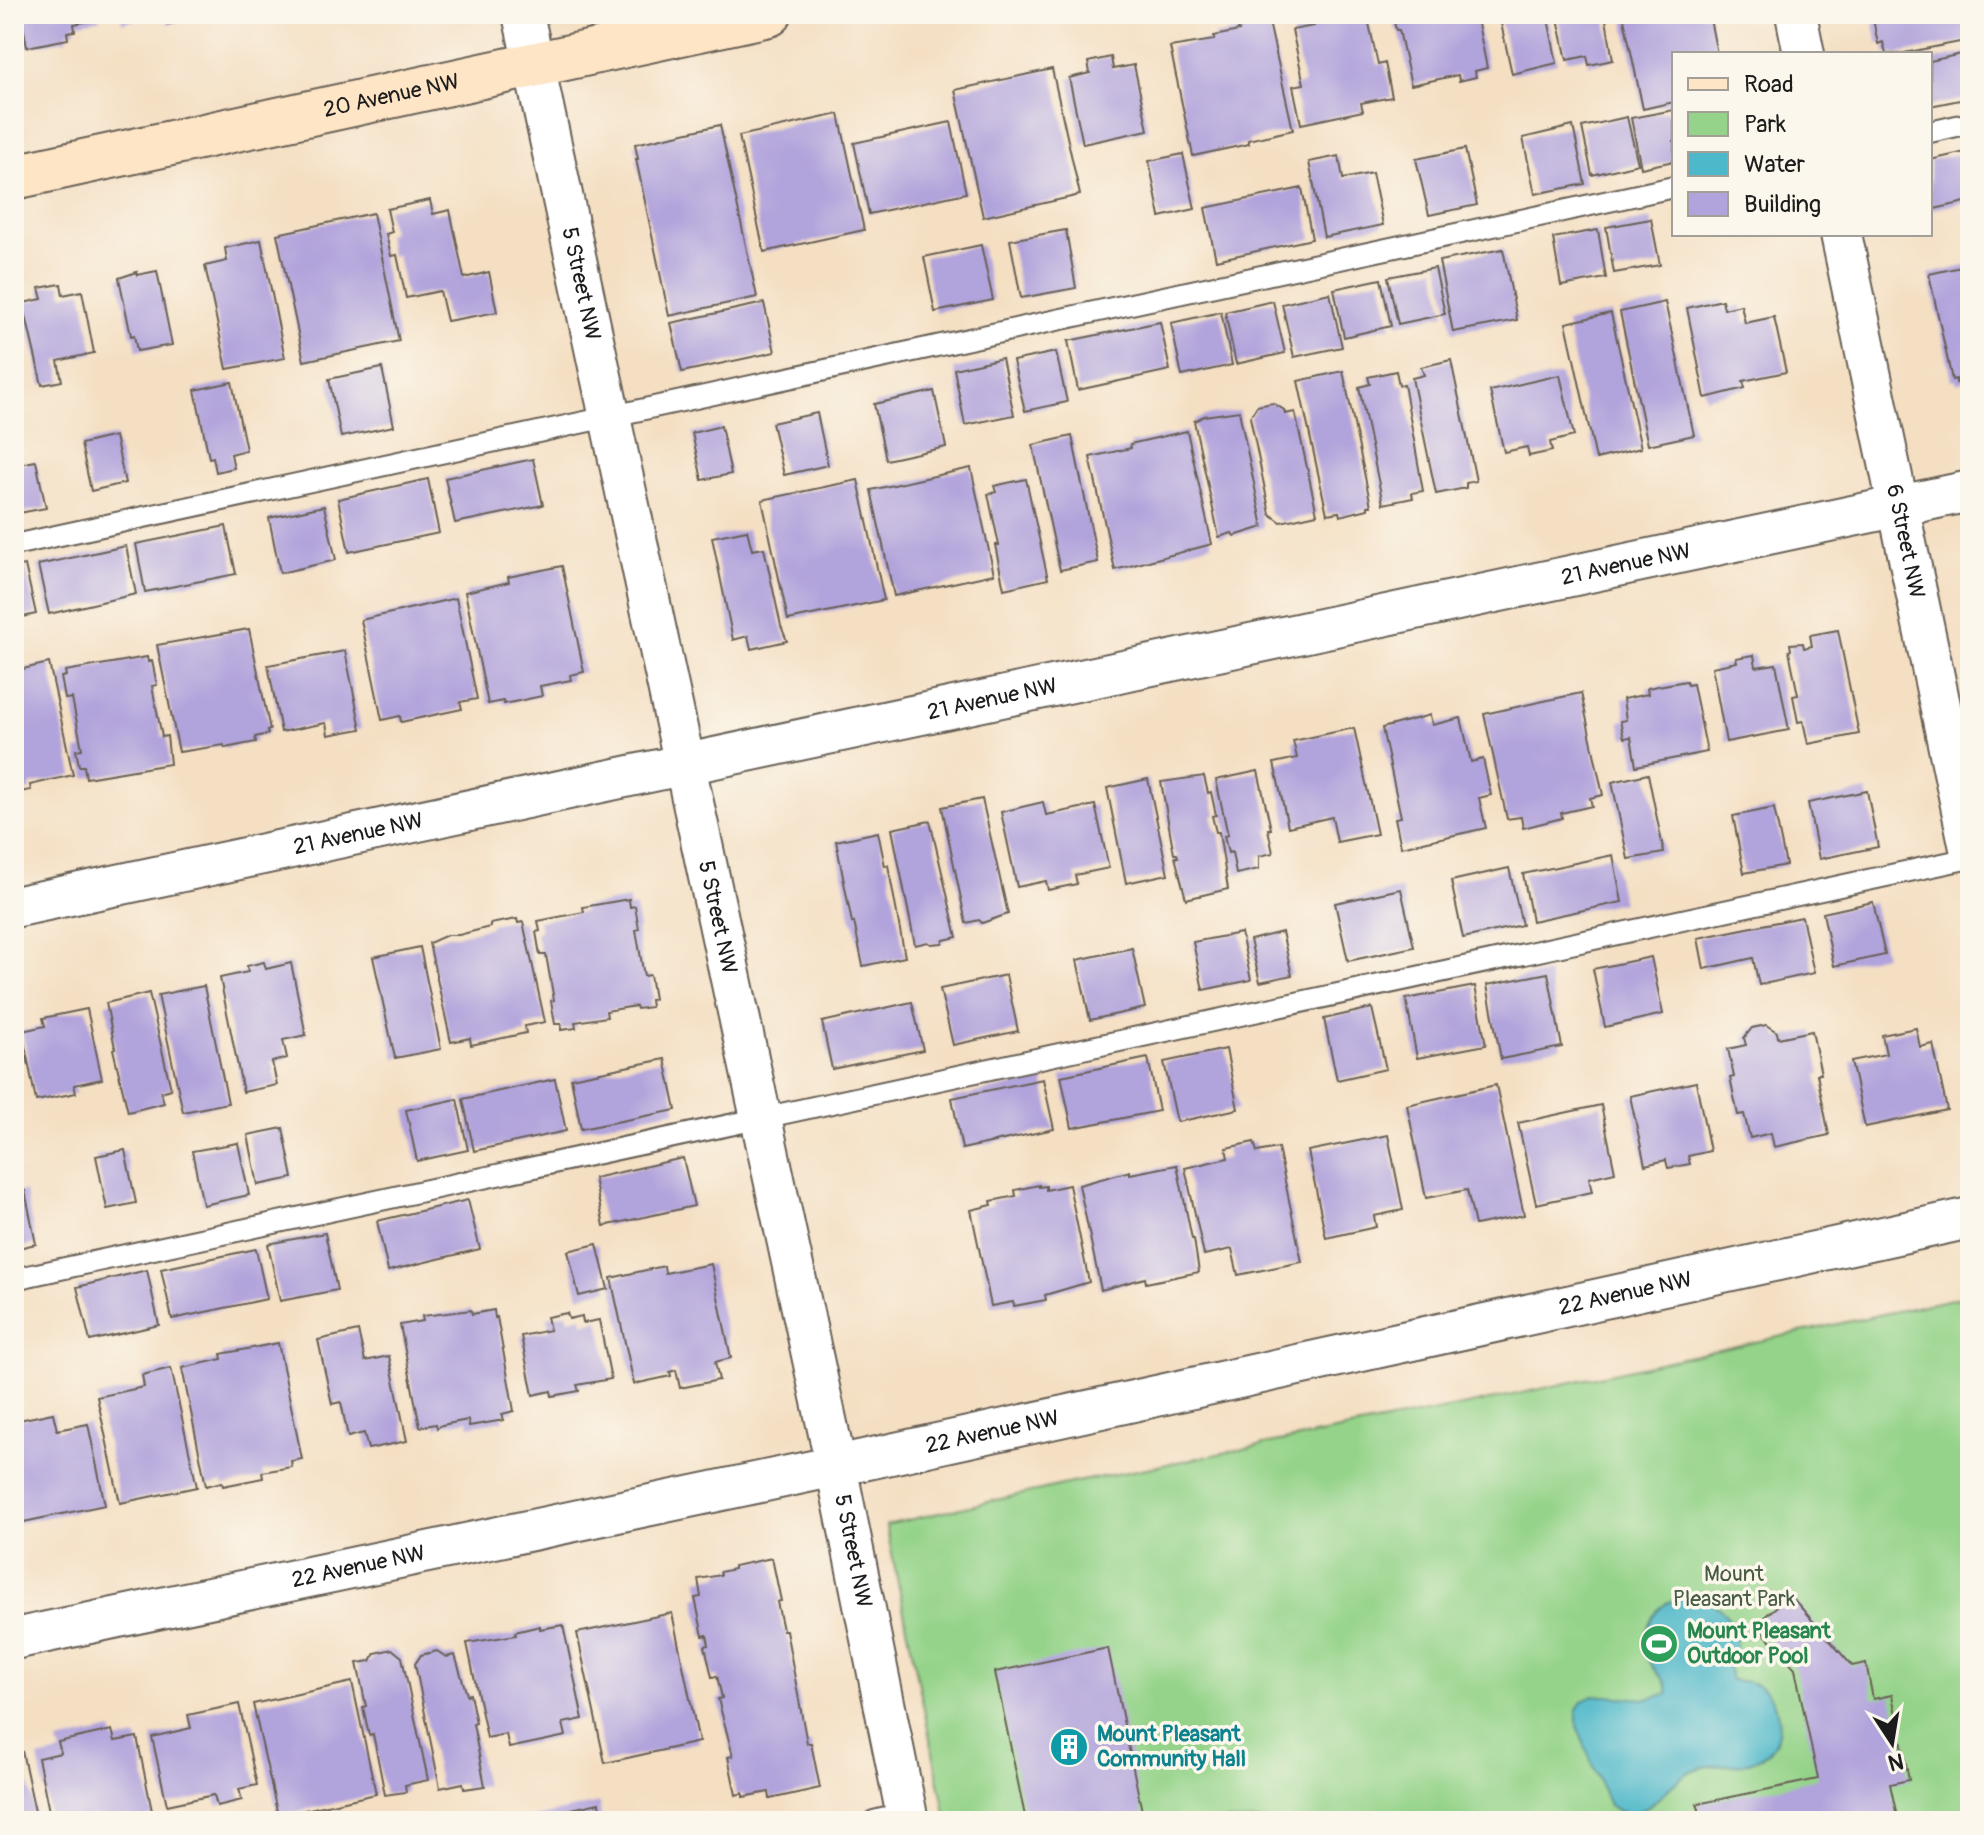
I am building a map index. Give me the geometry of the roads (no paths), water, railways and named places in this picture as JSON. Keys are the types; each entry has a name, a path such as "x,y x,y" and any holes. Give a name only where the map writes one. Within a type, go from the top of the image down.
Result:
{"street":[{"name":"5 Street NW","path":"523,14 836,1466 896,1818"},
{"name":"20 Avenue NW","path":"14,177 769,14"},
{"path":"1796,14 1804,52"},
{"name":"6 Street NW","path":"1841,236 1970,848"},
{"name":"21 Avenue NW","path":"14,907 1970,491"},
{"name":"22 Avenue NW","path":"14,1639 836,1466 1970,1218"}],"lane":[{"path":"1932,132 1970,123"},
{"path":"14,545 1672,187"},
{"path":"14,1279 1970,858"}],"water":[{"path":"1700,1597 1720,1609 1732,1625 1736,1645 1728,1667 1731,1680 1754,1684 1767,1693 1776,1710 1777,1737 1773,1746 1759,1759 1691,1771 1642,1810 1631,1813 1620,1811 1608,1803 1577,1726 1577,1709 1593,1695 1647,1699 1668,1694 1647,1655 1649,1624 1668,1602"}],"place":[{"name":"Mount Pleasant Outdoor Pool","path":"1659,1644"},
{"name":"Mount Pleasant Community Hall","path":"1069,1747"}],"park label":[{"name":"Mount Pleasant Park","path":"1734,1586"}]}
